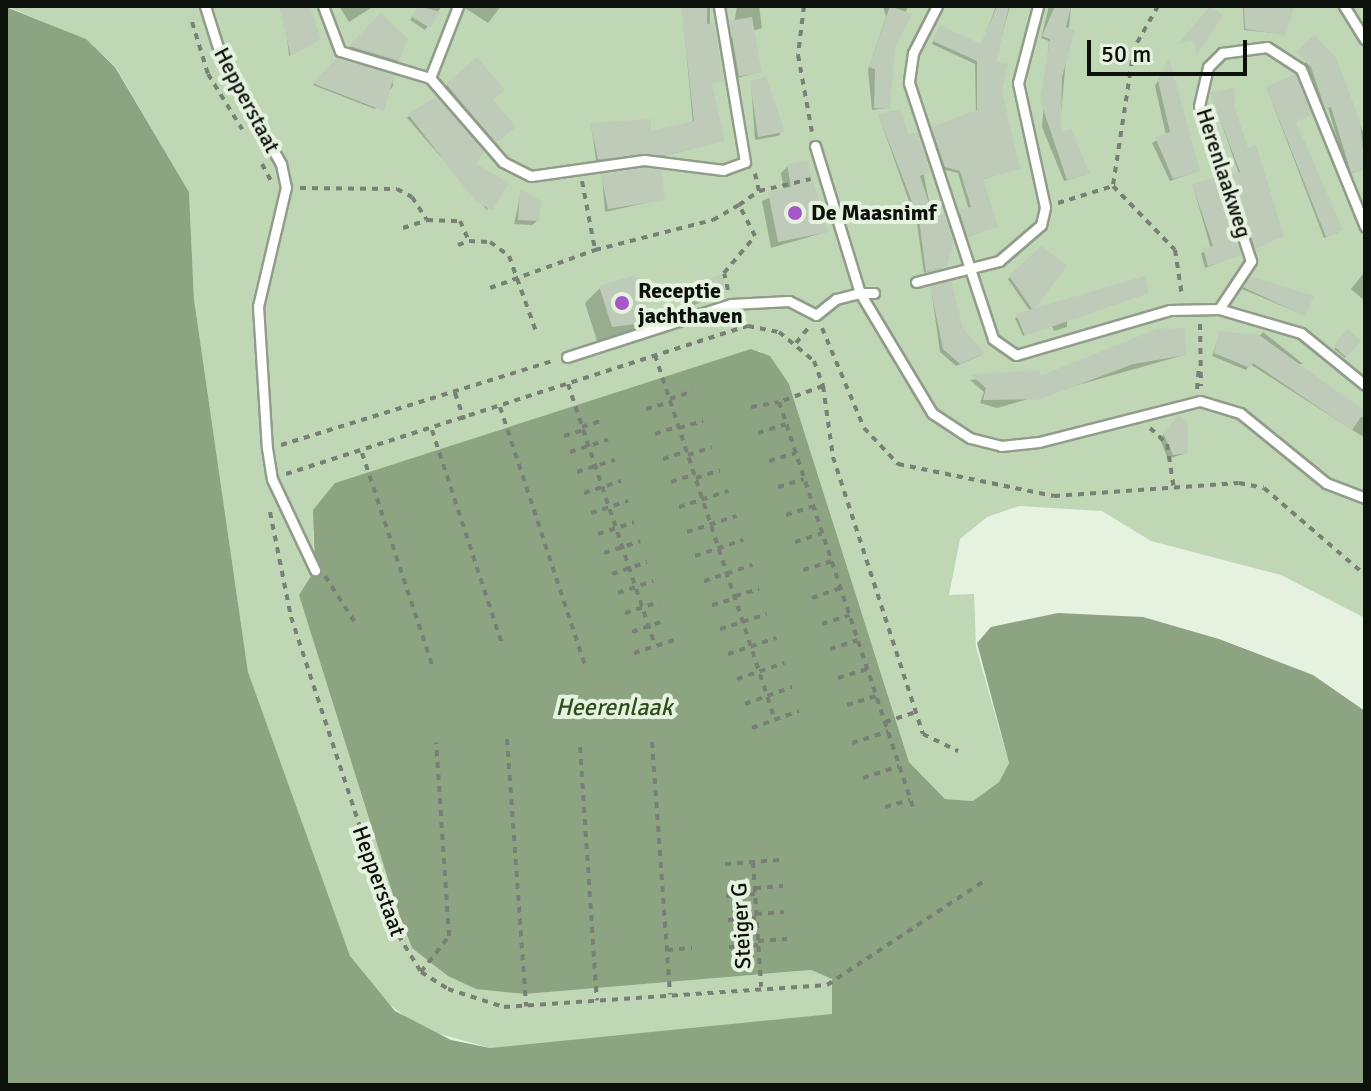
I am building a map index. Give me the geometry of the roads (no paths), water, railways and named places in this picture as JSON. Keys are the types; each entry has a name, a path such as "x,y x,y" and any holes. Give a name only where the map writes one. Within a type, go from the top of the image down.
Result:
{"lane":[{"name":"Hepperstaat","path":"205,6 221,57 281,164 286,187 258,306 267,448 272,479 318,569"},
{"path":"323,6 340,51 430,78 503,162 531,176 644,160 723,170 745,162 719,6"},
{"path":"430,78 458,6"},
{"path":"937,6 913,53 909,83 993,339 1016,355 1181,309 1219,309 1301,333 1365,385"},
{"path":"916,282 999,261 1028,240 1045,207 1018,83 1038,6"},
{"path":"1344,6 1365,39"},
{"name":"Herenlaakweg","path":"1219,309 1251,261 1199,106 1208,67 1222,53 1267,47 1301,69 1365,227"},
{"path":"815,146 860,293 932,413 970,438 1001,446 1039,442 1200,401 1240,413 1326,483 1365,498"},
{"path":"567,357 731,304 789,301 816,315 836,299 874,293"}],"water":[{"name":"Heerenlaak","path":"6,7 86,39 115,67 189,192 194,299 248,672 350,956 395,1011 451,1040 490,1048 832,1014 832,979 811,970 525,994 476,989 448,976 412,948 299,595 315,570 313,510 335,483 751,349 770,356 789,384 909,762 945,799 973,801 999,782 1009,763 977,643 991,627 1058,613 1143,617 1219,639 1313,675 1365,711 1365,1085 6,1085"}],"place":[{"name":"De Maasnimf","path":"795,213"},
{"name":"Receptie jachthaven","path":"622,303"}]}
